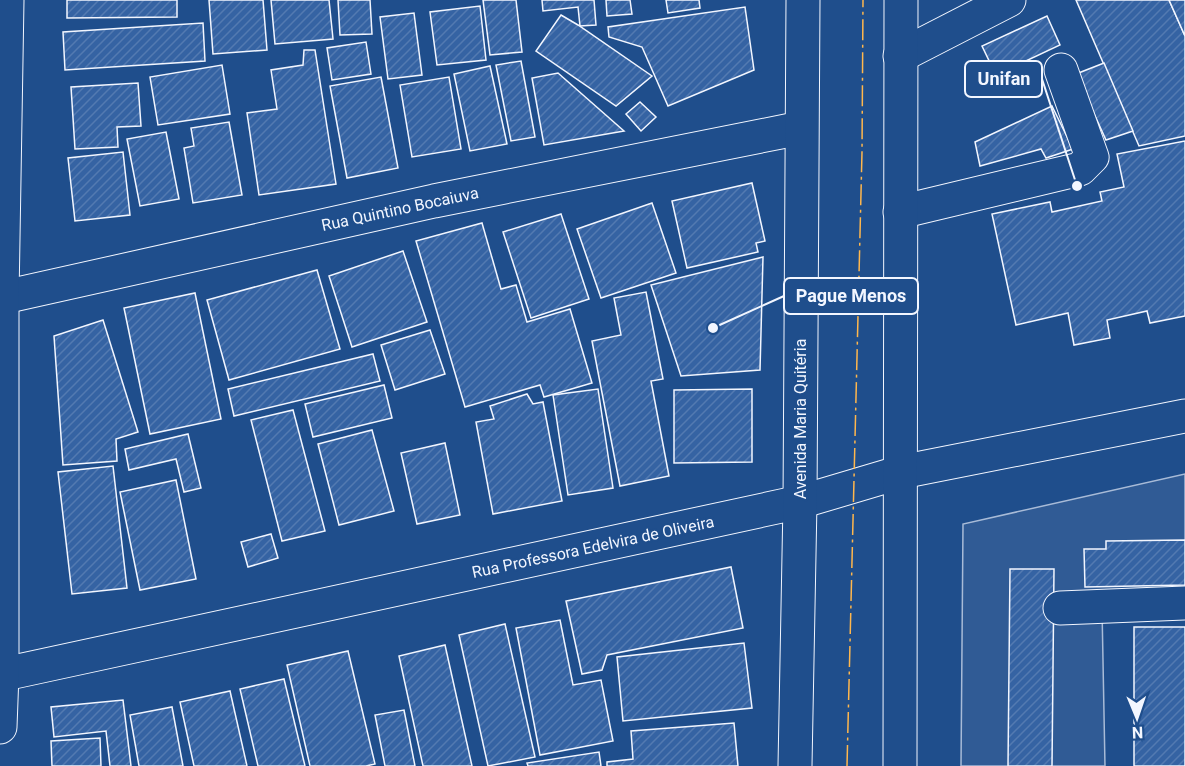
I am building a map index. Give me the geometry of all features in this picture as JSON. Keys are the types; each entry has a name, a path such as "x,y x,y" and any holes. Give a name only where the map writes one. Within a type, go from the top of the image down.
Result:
{"street":[{"path":"0,727 3,67 7,0"},
{"name":"Avenida Maria Quitéria","path":"795,766 800,502 803,0"},
{"path":"900,766 901,0"},
{"path":"900,56 1009,0"},
{"path":"900,212 1080,169 1092,156 1061,70"},
{"name":"Rua Quintino Bocaiuva","path":"1,298 434,201 801,128"},
{"name":"Rua Professora Edelvira de Oliveira","path":"1,674 800,502 901,472 1185,416"},
{"path":"1060,608 1185,603"}],"shaded area":[{"path":"1185,474 1185,607 1102,608 1105,766 961,766 963,524"}],"building":[{"path":"67,0 177,0 177,17 67,18"},
{"path":"209,0 263,0 267,50 213,54"},
{"path":"271,0 329,0 333,39 275,44"},
{"path":"338,0 370,0 372,34 340,35"},
{"path":"483,0 516,0 522,52 490,55"},
{"path":"542,0 594,0 596,25 580,26 578,7 543,11"},
{"path":"606,0 630,0 632,14 607,16"},
{"path":"666,0 699,0 700,8 668,13"},
{"path":"1076,0 1169,0 1185,36 1185,136 1139,146"},
{"path":"1169,0 1185,0 1185,36"},
{"path":"480,6 486,60 437,65 430,12"},
{"path":"745,7 754,70 668,106 642,47 609,37 608,27"},
{"path":"414,13 422,75 388,79 380,17"},
{"path":"561,15 652,76 616,106 536,51"},
{"path":"1047,16 1060,45 996,75 982,46"},
{"path":"203,23 205,61 65,70 63,32"},
{"path":"366,42 371,74 332,80 327,48"},
{"path":"304,50 315,50 336,184 259,195 247,113 277,109 271,70 303,65"},
{"path":"521,61 535,137 511,141 496,65"},
{"path":"1104,63 1133,131 1106,140 1076,74"},
{"path":"222,65 230,114 158,125 150,77"},
{"path":"490,66 507,144 470,151 454,74"},
{"path":"558,73 624,131 544,145 532,78"},
{"path":"381,77 398,168 347,178 330,86"},
{"path":"449,77 461,149 412,157 400,85"},
{"path":"138,83 141,126 117,127 118,147 75,149 71,87"},
{"path":"640,102 656,117 641,131 626,114"},
{"path":"1052,106 1073,149 1046,158 1041,149 980,166 975,142"},
{"path":"229,122 242,195 193,203 184,148 194,146 191,128"},
{"path":"166,132 179,199 140,206 127,139"},
{"path":"1185,141 1185,316 1150,323 1147,311 1107,320 1110,338 1074,345 1068,313 1016,325 992,214 1050,202 1052,212 1102,201 1100,192 1124,187 1117,154"},
{"path":"123,152 130,215 75,221 68,158"},
{"path":"752,183 765,241 756,243 758,252 687,268 672,201"},
{"path":"652,203 676,273 601,298 577,229"},
{"path":"561,214 589,299 531,318 503,232"},
{"path":"482,223 501,289 516,285 527,322 570,309 592,383 544,397 540,385 465,407 416,241"},
{"path":"403,251 427,322 352,347 329,276"},
{"path":"763,257 760,370 681,376 651,285"},
{"path":"317,270 340,349 229,380 207,300"},
{"path":"646,292 663,379 651,381 669,476 620,486 592,341 621,335 614,298"},
{"path":"195,293 221,419 150,434 124,308"},
{"path":"103,320 138,432 116,439 117,461 63,465 54,336"},
{"path":"430,330 445,374 395,390 381,345"},
{"path":"373,354 380,381 234,416 228,389"},
{"path":"384,385 392,418 313,437 305,404"},
{"path":"598,389 613,488 568,495 553,395"},
{"path":"752,389 752,462 674,463 674,390"},
{"path":"527,394 533,404 543,402 562,501 493,514 476,422 494,419 490,406"},
{"path":"293,410 325,531 282,541 251,420"},
{"path":"372,430 394,511 339,525 318,444"},
{"path":"188,434 201,488 184,492 176,459 129,470 125,449"},
{"path":"445,443 460,515 417,524 401,453"},
{"path":"113,466 127,588 72,594 58,472"},
{"path":"176,480 196,579 140,590 120,492"},
{"path":"271,534 278,558 248,567 241,542"},
{"path":"1185,540 1185,585 1085,587 1084,549 1106,549 1106,541"},
{"path":"731,567 743,628 607,655 602,670 582,674 566,601"},
{"path":"1010,569 1054,569 1052,766 1008,766"},
{"path":"560,620 573,685 601,680 613,741 540,755 516,628"},
{"path":"505,624 535,757 488,766 459,635"},
{"path":"1134,627 1185,627 1185,766 1134,766"},
{"path":"744,643 752,708 623,721 617,657"},
{"path":"445,645 472,766 423,766 399,656"},
{"path":"348,651 375,764 310,766 287,665"},
{"path":"284,679 305,766 258,766 240,689"},
{"path":"230,691 247,766 194,766 180,702"},
{"path":"123,700 131,766 110,766 106,731 54,737 51,707"},
{"path":"172,707 183,766 139,766 130,715"},
{"path":"404,710 415,766 385,766 375,715"},
{"path":"734,723 738,766 607,766 607,762 633,759 631,731"},
{"path":"100,738 101,766 52,766 51,741"},
{"path":"599,752 601,766 528,766 527,763"}],"power":[{"path":"847,766 862,152 863,0"}],"place":[{"name":"Unifan","path":"1077,186"},
{"name":"Pague Menos","path":"713,328"}]}
